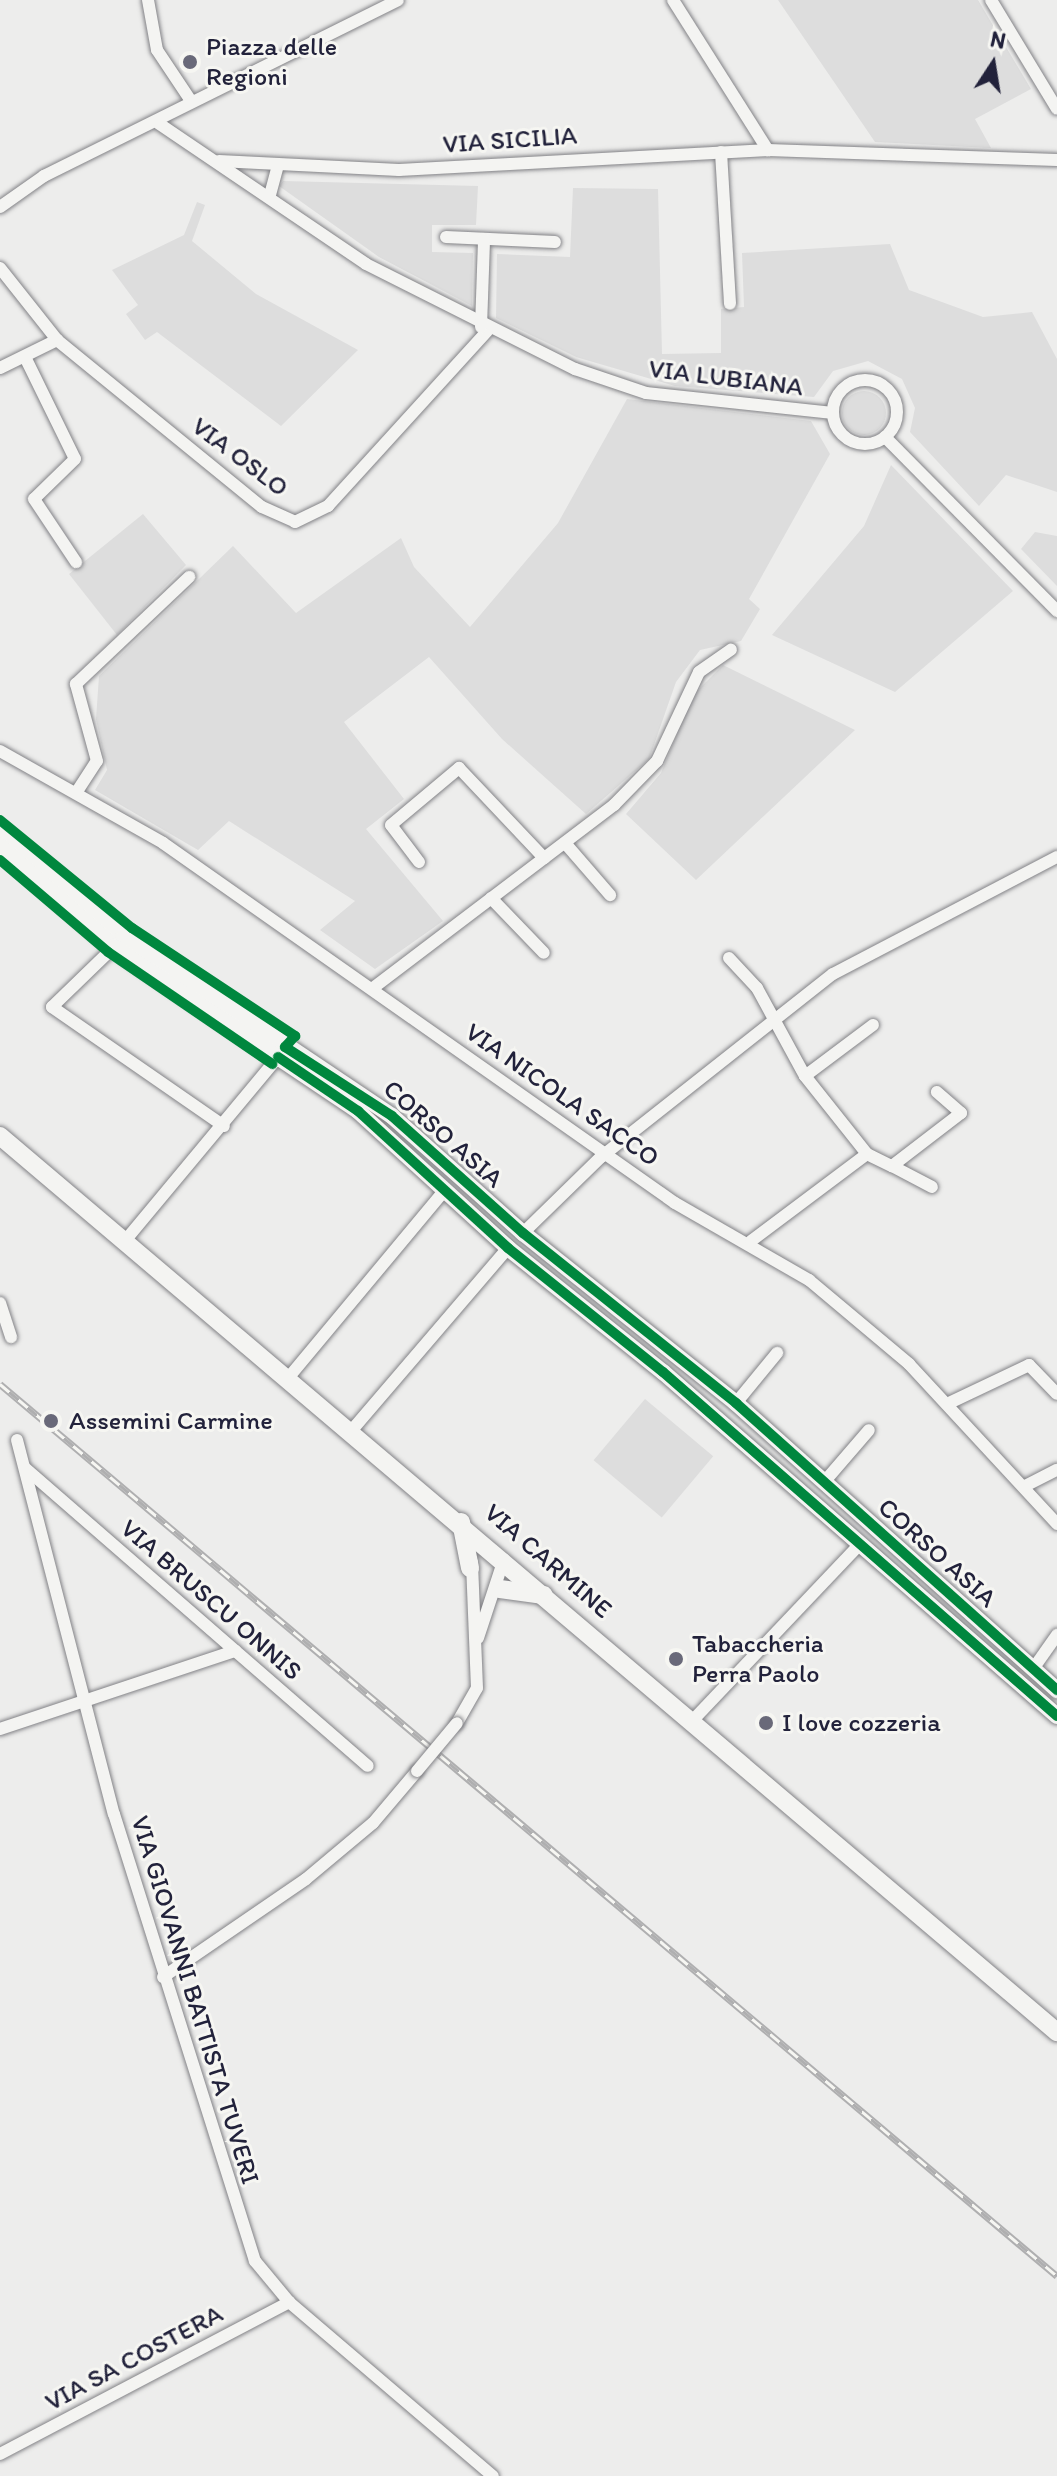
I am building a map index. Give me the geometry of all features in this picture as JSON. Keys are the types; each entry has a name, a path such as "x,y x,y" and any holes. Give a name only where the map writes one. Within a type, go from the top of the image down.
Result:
{"main road":[{"name":"VIA CARMINE","path":"0,1136 549,1596 1057,2032"},
{"path":"461,1522 470,1568"},
{"path":"500,1589 549,1596"}],"street":[{"path":"148,0 157,50 191,101"},
{"path":"0,207 44,176 158,123 191,101 398,0"},
{"path":"673,0 768,150"},
{"path":"991,0 1057,109"},
{"name":"VIA SICILIA","path":"158,123 219,161 399,170 768,150 1057,160"},
{"path":"721,152 730,304"},
{"name":"VIA LUBIANA","path":"219,161 366,264 484,329 646,393 833,413"},
{"path":"270,195 278,165"},
{"path":"446,237 555,242"},
{"path":"484,239 484,329"},
{"name":"VIA OSLO","path":"0,268 57,340 262,507 295,522 328,506 484,329"},
{"path":"0,368 26,359 57,340"},
{"path":"26,359 75,459 34,499 76,562"},
{"path":"877,383 897,408 885,437 851,440 833,413 846,386 877,383"},
{"path":"885,437 1057,611"},
{"path":"76,793 97,761 76,684 189,577"},
{"path":"373,988 565,843 657,761 681,698 699,672 731,650"},
{"name":"VIA NICOLA SACCO","path":"0,751 76,793 238,892 609,1151 675,1203 751,1241 809,1280 947,1404 1057,1524"},
{"path":"419,862 391,825 459,768 544,858"},
{"path":"0,833 119,942"},
{"path":"565,843 610,895"},
{"path":"0,846 119,942 282,1052 224,1126 124,1242"},
{"path":"523,1233 609,1151 774,1016 833,974 1057,857"},
{"path":"491,898 544,953"},
{"path":"119,942 52,1007 224,1126"},
{"path":"729,958 774,1016 805,1076 867,1154 932,1187"},
{"path":"805,1076 873,1025"},
{"name":"CORSO ASIA","path":"282,1052 358,1111 508,1248 1057,1716"},
{"name":"CORSO ASIA","path":"282,1052 392,1116 523,1233 736,1403 1057,1690"},
{"path":"892,1166 961,1113 937,1092"},
{"path":"751,1241 867,1154"},
{"path":"289,1377 445,1190"},
{"path":"352,1430 508,1248"},
{"path":"0,1303 11,1337"},
{"path":"736,1403 777,1353"},
{"path":"947,1404 1029,1365 1057,1394"},
{"path":"825,1481 869,1430"},
{"name":"VIA GIOVANNI BATTISTA TUVERI","path":"17,1440 83,1707 163,1977 255,2261 289,2302 493,2476"},
{"name":"VIA BRUSCU ONNIS","path":"25,1468 368,1766"},
{"path":"1025,1486 1057,1470"},
{"path":"163,1977 306,1879 373,1823 457,1723 477,1688 477,1642 470,1568 487,1545"},
{"path":"693,1720 859,1545"},
{"path":"477,1642 500,1589 504,1559"},
{"path":"1033,1669 1057,1635"},
{"path":"0,1729 83,1707 235,1651"},
{"name":"VIA SA COSTERA","path":"0,2454 289,2302"}],"shaded area":[{"path":"778,0 978,0 1031,89 975,119 991,148 875,142"},
{"path":"283,181 478,186 476,225 432,225 432,252 473,253 472,306 379,257 279,186"},
{"path":"573,188 658,189 662,354 721,353 721,309 744,307 742,253 890,244 909,290 983,317 1032,312 1057,359 1057,492 1006,475 979,506 910,432 915,408 902,379 868,361 833,371 814,397 675,386 576,357 496,318 497,254 570,257"},
{"path":"197,202 205,205 192,241 256,294 358,350 281,426 157,332 145,340 126,314 138,305 112,270 184,235"},
{"path":"864,391 880,397 886,413 880,429 864,435 848,429 842,413 848,397"},
{"path":"627,399 811,421 830,454 749,599 760,609 741,641 700,650 676,682 649,759 586,814 502,739 429,657 344,722 404,799 366,829 443,921 375,969 320,930 355,901 229,821 198,850 95,790 107,770 96,719 99,676 233,546 296,613 401,538 414,567 470,627 558,523"},
{"path":"891,465 1013,591 895,692 772,635 864,526"},
{"path":"143,514 186,565 117,635 69,574"},
{"path":"1035,532 1057,536 1057,586 1021,549"},
{"path":"723,665 855,730 696,880 626,814 661,773 693,695"},
{"path":"645,1399 713,1456 662,1517 594,1460"}],"railway":[{"path":"0,1384 1057,2276"}],"cycle path":[{"path":"0,820 132,928 295,1036 285,1047 392,1116 523,1233 736,1403 1057,1690"},
{"path":"0,860 108,952 272,1064"},
{"path":"278,1057 358,1111 508,1248 663,1372 1057,1716"}],"place":[{"name":"Piazza delle Regioni","path":"190,62"},
{"name":"Assemini Carmine","path":"51,1421"},
{"name":"Tabaccheria Perra Paolo","path":"676,1659"},
{"name":"I love cozzeria","path":"766,1723"}]}
